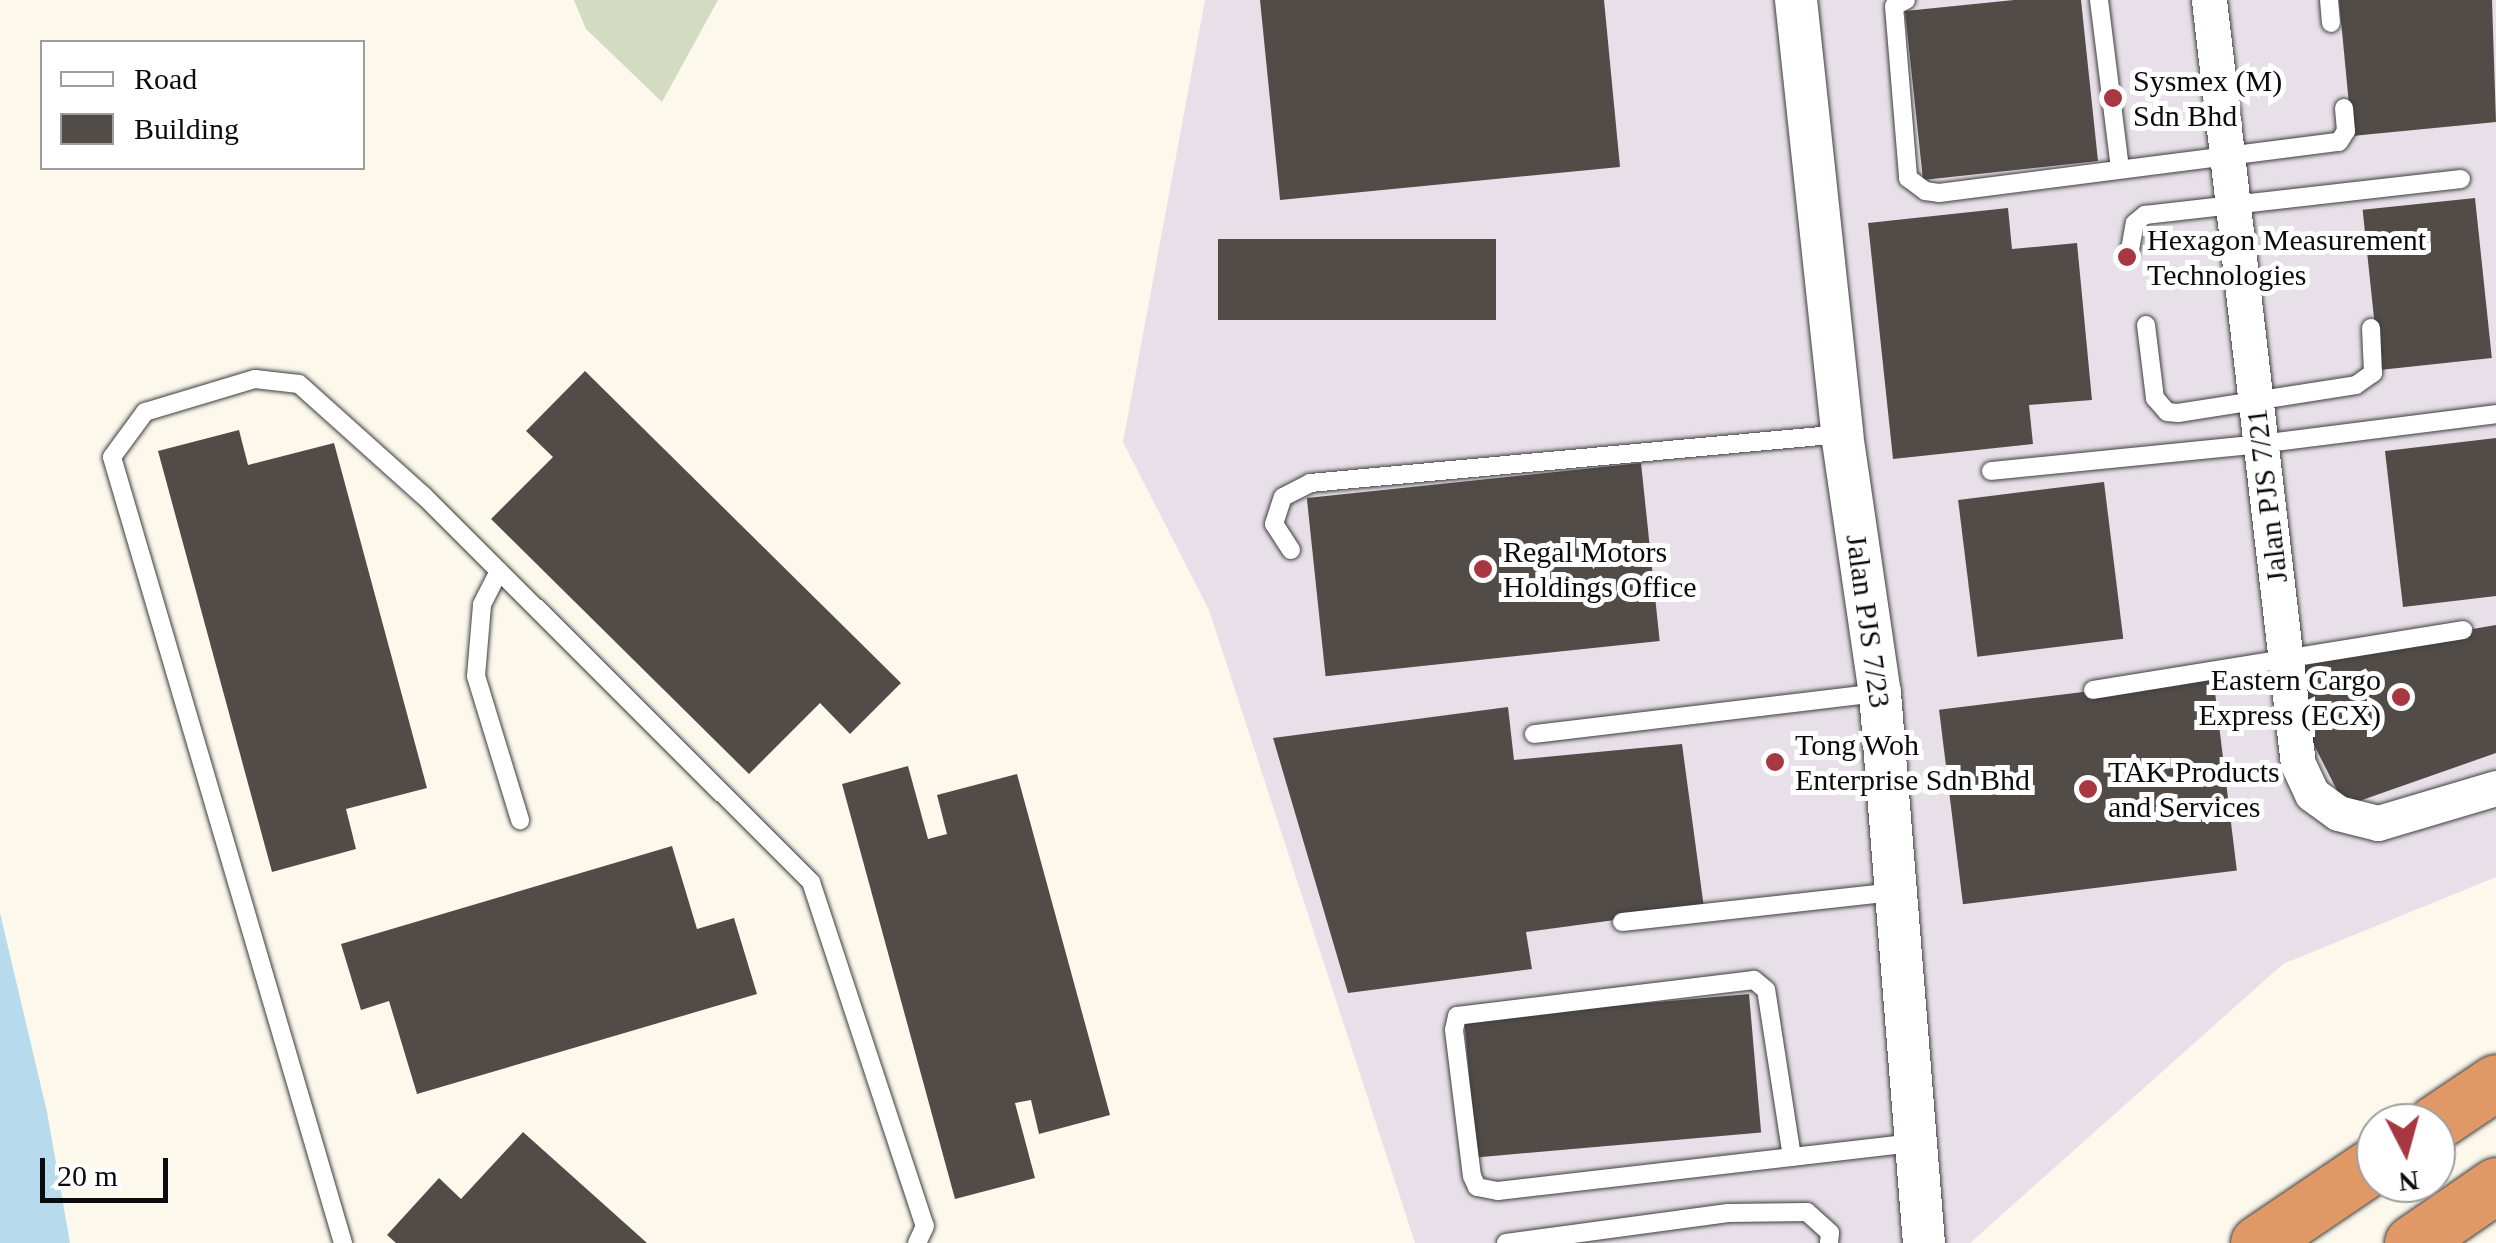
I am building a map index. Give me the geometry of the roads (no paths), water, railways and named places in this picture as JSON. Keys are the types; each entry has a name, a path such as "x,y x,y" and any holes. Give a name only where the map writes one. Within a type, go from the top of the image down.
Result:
{"highway":[{"path":"2456,1109 2496,1082"},
{"path":"2258,1243 2356,1177"},
{"path":"2412,1243 2496,1186"}],"street":[{"name":"Jalan PJS 7/23","path":"1796,0 1842,434 1880,693 1924,1243"},
{"name":"Jalan PJS 7/21","path":"2209,0 2298,764 2312,794 2338,813 2378,824 2496,788"}],"lane":[{"path":"1906,0 1894,6 1908,178 1925,191 1939,193 2339,142 2346,131 2344,108"},
{"path":"2099,0 2120,169"},
{"path":"2329,0 2331,23"},
{"path":"2130,250 2135,223 2145,216 2461,179"},
{"path":"2146,325 2156,398 2167,412 2356,385 2373,373 2371,328"},
{"path":"343,1243 112,457 145,412 255,379 299,384 424,496 810,882 925,1226 917,1243"},
{"path":"1991,471 2260,444 2496,414"},
{"path":"1291,550 1274,524 1283,498 1310,483 1842,434"},
{"path":"499,570 482,605 476,676 520,820"},
{"path":"2093,690 2463,630"},
{"path":"1534,734 1880,693"},
{"path":"1622,922 1896,892"},
{"path":"1792,1157 1766,990 1754,980 1457,1016 1454,1030 1472,1176 1477,1187 1498,1192 1792,1157 1916,1142"},
{"path":"1506,1243 1622,1224 1728,1214 1807,1212 1830,1233 1829,1243"}],"water":[{"path":"0,913 47,1112 70,1243 0,1243"}],"place":[{"name":"Sysmex (M) Sdn Bhd","path":"2113,98"},
{"name":"Hexagon Measurement Technologies","path":"2127,257"},
{"name":"Regal Motors Holdings Office","path":"1483,569"},
{"name":"Eastern Cargo Express (ECX)","path":"2401,697"},
{"name":"Tong Woh Enterprise Sdn Bhd","path":"1775,762"},
{"name":"TAK Products and Services","path":"2088,789"}]}
